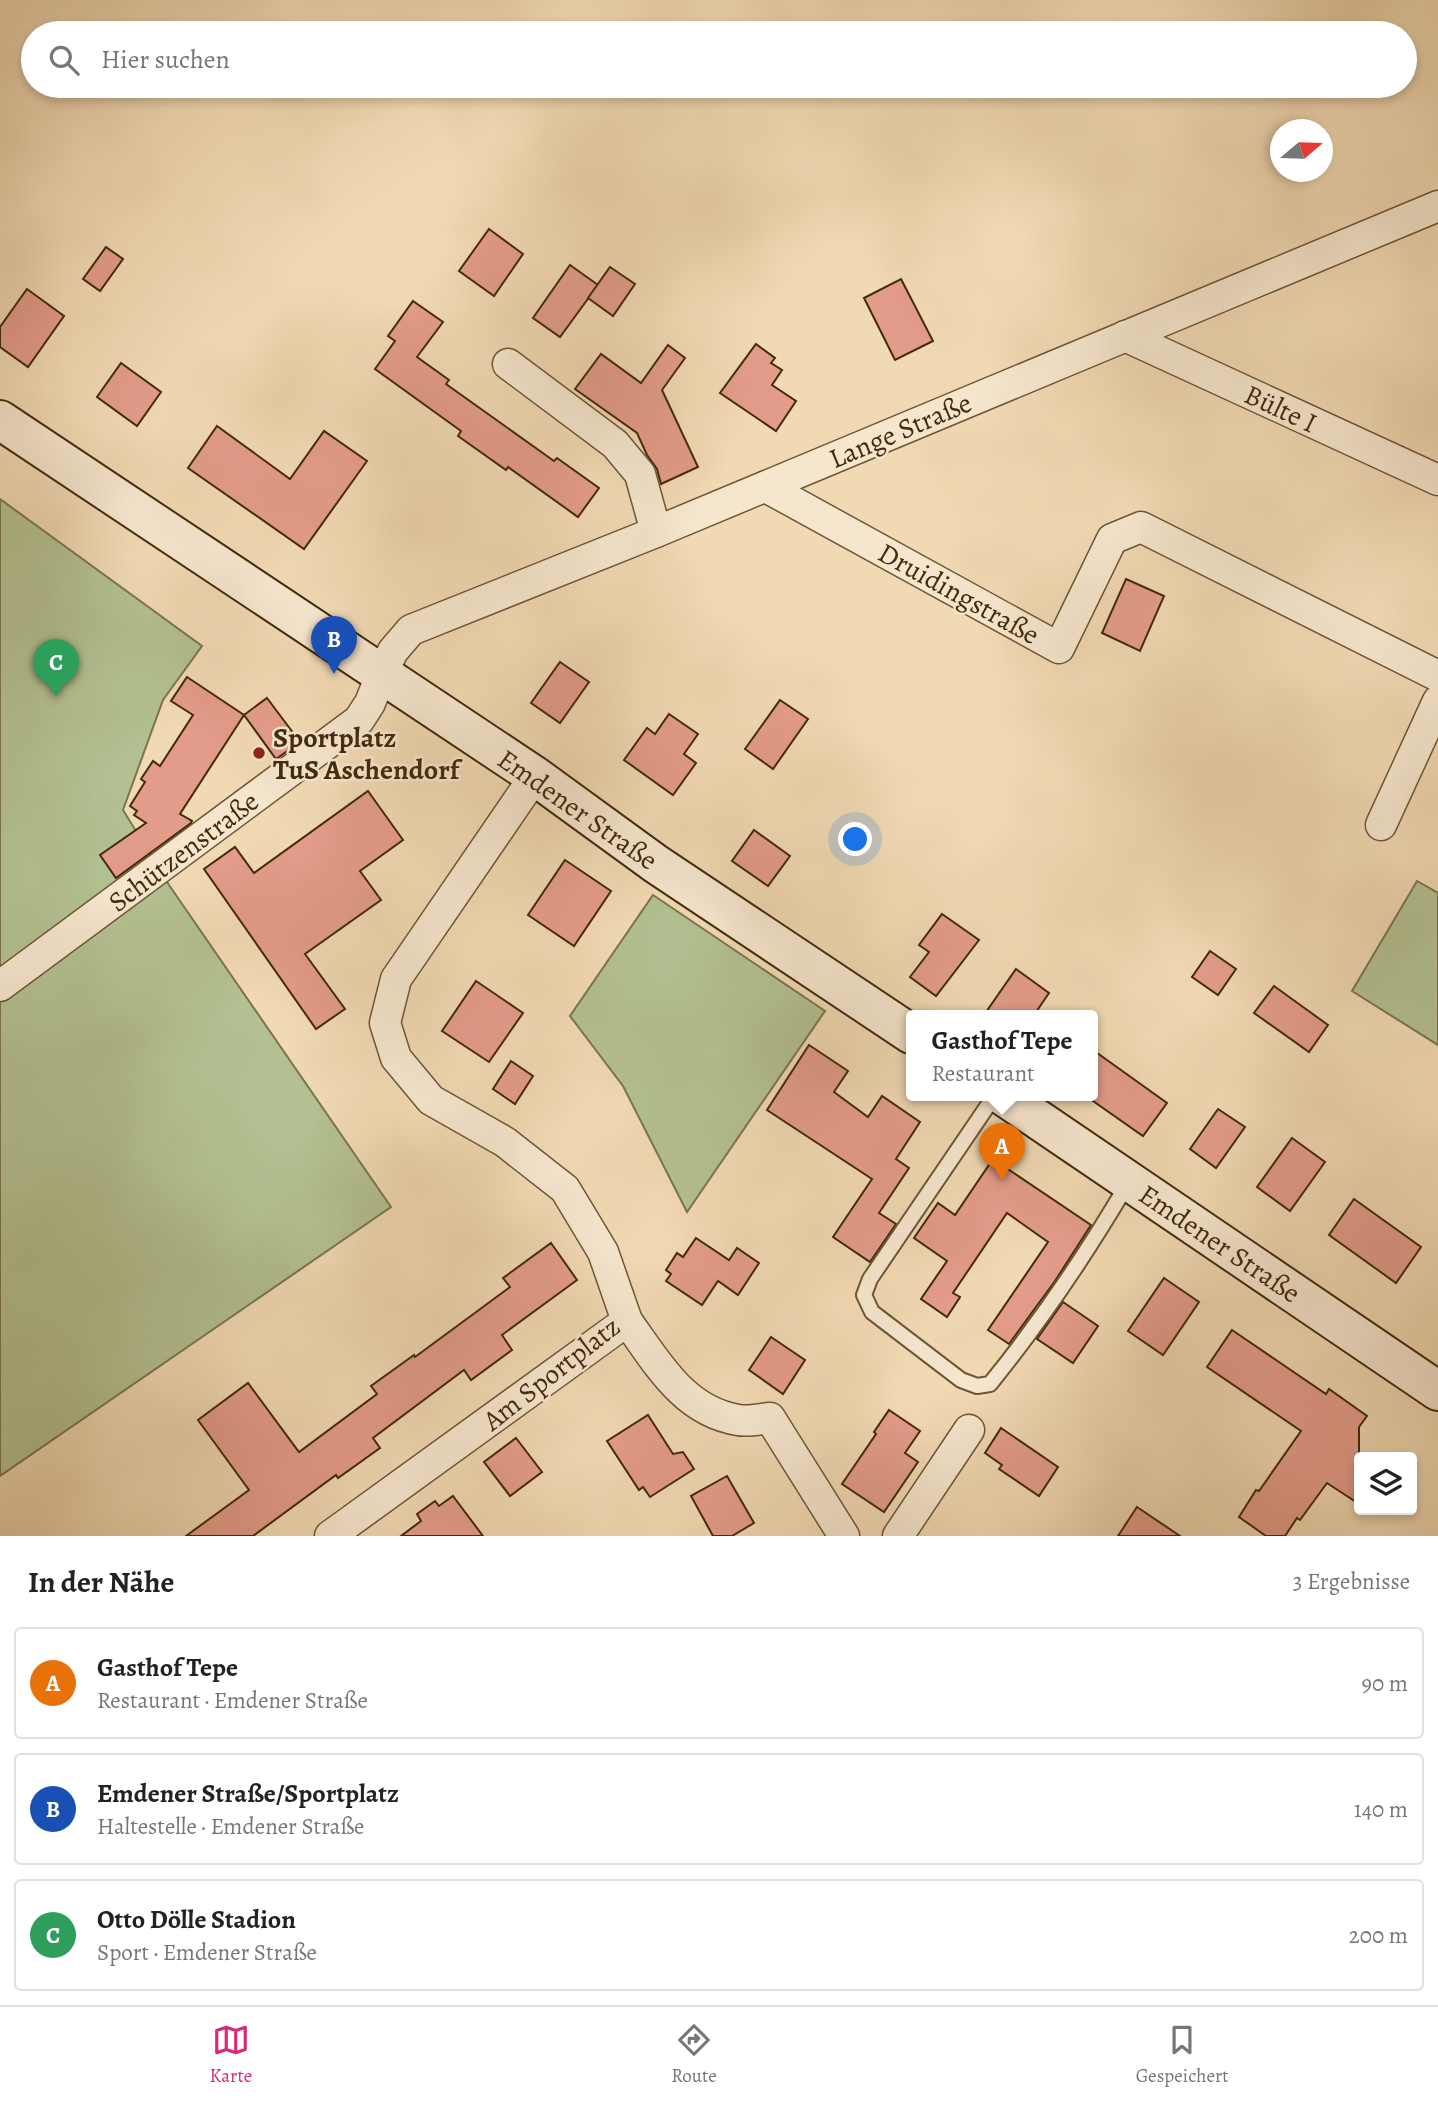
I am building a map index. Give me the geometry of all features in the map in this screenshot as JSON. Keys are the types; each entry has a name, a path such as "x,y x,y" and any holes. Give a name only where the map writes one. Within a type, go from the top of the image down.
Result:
{"street":[{"name":"Lange Straße","path":"381,674 393,651 411,630 656,533 1438,205"},
{"name":"Bülte I","path":"1125,337 1438,480"},
{"path":"509,364 615,444 640,474 656,533"},
{"name":"Emdener Straße","path":"0,420 535,776 656,864 906,1031"},
{"name":"Druidingstraße","path":"765,487 1059,648 1112,539 1141,527 1438,676"},
{"name":"Schützenstraße","path":"0,986 359,720 370,703 381,674"},
{"path":"1381,825 1438,701"},
{"name":"Am Sportplatz","path":"330,1536 627,1321 603,1252 565,1189 505,1142 431,1100 396,1058 385,1023 396,979 535,776"},
{"name":"Emdener Straße","path":"1012,1101 1438,1391"},
{"path":"627,1321 672,1384 703,1409 739,1421 771,1418 844,1536"},
{"path":"898,1536 969,1430"}],"lane":[{"path":"991,1101 870,1279 864,1295 872,1312 961,1380 976,1387 990,1384 1017,1351 1103,1227 1129,1182"}],"green space":[{"path":"0,499 202,646 163,700 123,810 169,885 391,1207 0,1476"},
{"path":"1417,881 1438,893 1438,1045 1352,991"},
{"path":"653,895 825,1011 687,1212 623,1086 570,1016"}],"building":[{"path":"489,229 523,254 494,296 459,271"},
{"path":"106,247 123,259 100,291 83,279"},
{"path":"570,265 598,285 560,337 533,318"},
{"path":"610,267 635,284 613,316 588,298"},
{"path":"901,279 933,341 895,360 864,298"},
{"path":"27,289 64,316 28,367 0,347 0,327"},
{"path":"413,301 443,322 417,357 449,380 446,384 554,461 557,458 599,488 578,517 508,467 506,470 458,436 461,431 375,369 395,341 388,336"},
{"path":"756,344 775,358 771,363 782,370 772,385 796,401 776,431 720,393"},
{"path":"668,345 685,358 662,390 698,467 661,484 657,469 637,433 575,389 601,354 641,383"},
{"path":"121,363 161,392 137,426 97,397"},
{"path":"217,426 290,479 324,431 367,461 304,549 188,468"},
{"path":"1126,579 1164,596 1140,651 1102,633"},
{"path":"560,662 589,682 560,723 531,703"},
{"path":"187,677 244,715 180,814 192,821 191,823 116,878 100,855 146,823 134,815 137,811 130,806 145,782 141,779 153,761 160,766 193,715 171,701"},
{"path":"267,698 300,742 276,759 244,715"},
{"path":"780,700 808,719 773,769 745,749"},
{"path":"669,714 698,734 684,754 696,763 673,795 624,760 647,728 655,734"},
{"path":"368,791 403,840 360,871 381,900 305,954 345,1009 316,1029 204,869 235,847 254,873"},
{"path":"754,830 790,856 768,886 732,861"},
{"path":"565,860 611,891 574,946 528,915"},
{"path":"942,914 979,940 936,996 910,977 929,952 919,945"},
{"path":"1210,951 1236,969 1218,995 1192,977"},
{"path":"1016,969 1049,993 1037,1010 987,1010"},
{"path":"476,981 523,1013 489,1062 442,1031"},
{"path":"1274,986 1328,1025 1309,1052 1254,1013"},
{"path":"809,1045 848,1071 834,1092 868,1117 882,1096 920,1122 896,1159 909,1168 879,1213 896,1224 870,1262 833,1237 872,1179 767,1110"},
{"path":"1098,1054 1167,1103 1143,1136 1093,1101 1098,1101"},
{"path":"511,1061 533,1076 515,1104 493,1089"},
{"path":"1218,1109 1245,1127 1216,1168 1190,1149"},
{"path":"1292,1138 1325,1162 1290,1211 1257,1187"},
{"path":"993,1159 1091,1225 1055,1281 1009,1344 988,1330 1048,1242 1007,1213 953,1293 960,1297 947,1317 921,1299 947,1261 914,1238 938,1203 955,1215"},
{"path":"1354,1199 1421,1247 1396,1283 1329,1235"},
{"path":"696,1238 729,1260 737,1248 759,1263 738,1295 718,1281 702,1305 666,1281 671,1274 666,1270 677,1253 683,1257"},
{"path":"551,1243 577,1280 502,1335 512,1350 471,1380 464,1370 373,1438 380,1448 338,1478 336,1475 253,1536 186,1536 249,1490 198,1420 248,1383 299,1452 377,1394 371,1386 510,1287 503,1278"},
{"path":"1164,1278 1199,1302 1163,1355 1128,1331"},
{"path":"1063,1302 1098,1326 1073,1363 1037,1339"},
{"path":"1232,1330 1326,1394 1329,1389 1367,1416 1359,1427 1359,1452 1354,1452 1354,1501 1327,1483 1285,1536 1266,1536 1239,1517 1301,1431 1207,1367"},
{"path":"771,1337 805,1360 783,1394 749,1370"},
{"path":"889,1410 920,1431 905,1453 918,1462 884,1512 842,1484"},
{"path":"648,1415 673,1454 683,1452 694,1469 650,1497 643,1487 639,1490 607,1441"},
{"path":"1001,1428 1058,1467 1039,1496 999,1469 1002,1465 985,1453"},
{"path":"516,1438 542,1472 510,1496 484,1462"},
{"path":"727,1476 754,1523 732,1536 713,1536 691,1496"},
{"path":"453,1496 483,1536 401,1536 421,1521 417,1514 435,1501 439,1506"},
{"path":"1137,1507 1180,1536 1118,1536"}],"place":[{"name":"Emdener Straße/Sportplatz","path":"334,674"},
{"name":"Otto Dölle Stadion","path":"56,697"},
{"name":"Sportplatz TuS Aschendorf","path":"259,753"},
{"name":"Gasthof Tepe","path":"1002,1181"}]}
